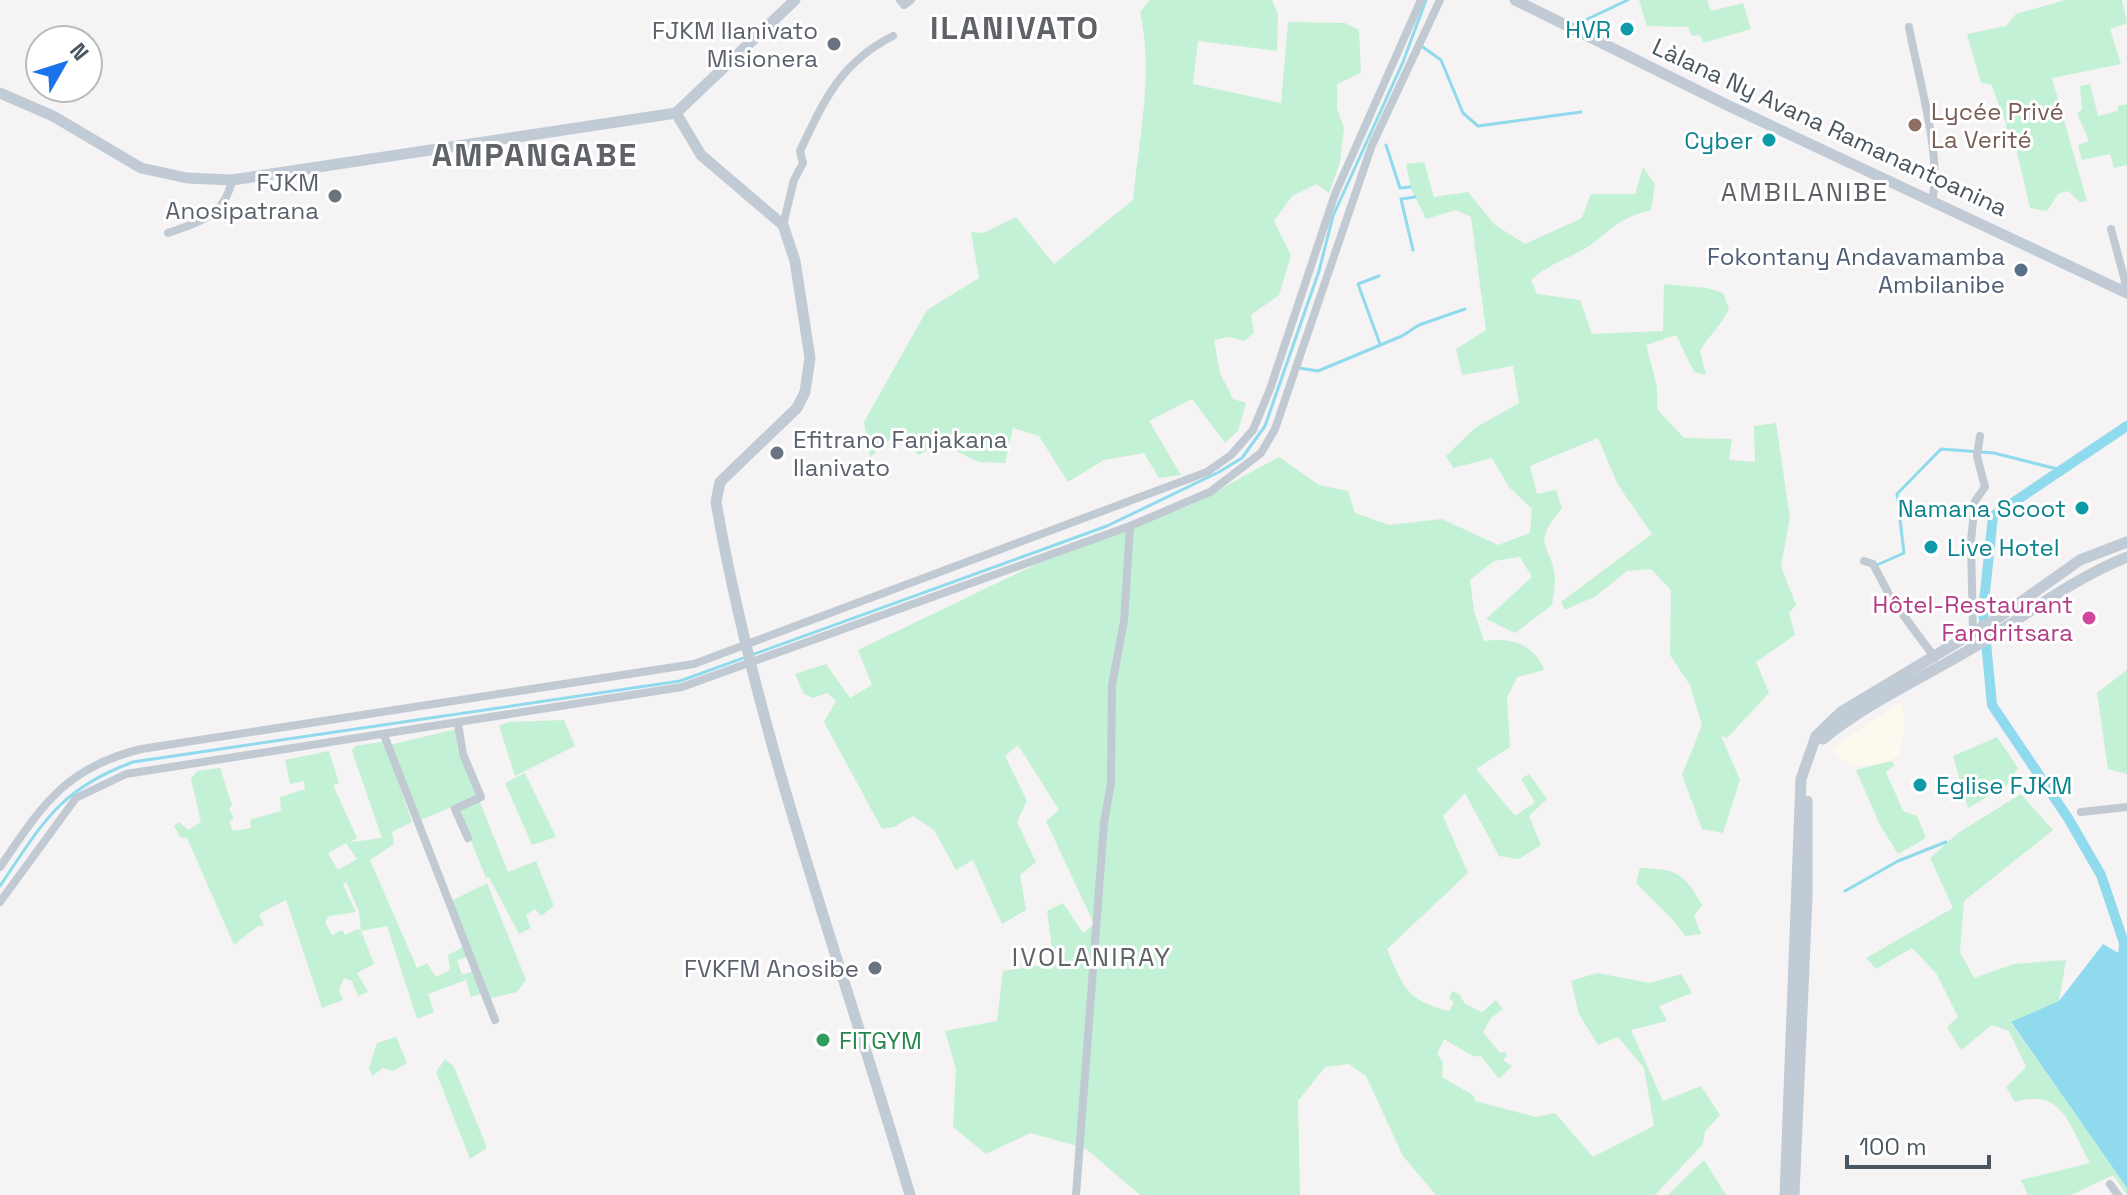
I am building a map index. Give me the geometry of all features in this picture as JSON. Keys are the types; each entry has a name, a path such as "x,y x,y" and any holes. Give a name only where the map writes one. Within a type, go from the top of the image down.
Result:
{"street":[{"path":"0,93 53,116 141,168 187,178 232,180 676,113 795,0"},
{"path":"900,0 904,5 911,0"},
{"path":"0,867 48,798 105,758 141,749 694,664 1198,476 1231,455 1253,430 1270,389 1335,194 1421,0"},
{"path":"0,902 76,798 126,774 682,687 1130,526 1210,492 1261,453 1275,429 1372,145 1440,0"},
{"name":"Làlana Ny Avana Ramanantoanina","path":"1515,0 1727,105 2125,292"},
{"path":"1909,27 1933,156 1936,185 1932,200"},
{"path":"783,225 794,180 803,163 800,151 840,75 866,49 893,36"},
{"path":"676,113 701,155 783,225 795,261 810,358 805,392 797,408 720,482 716,502 751,662 910,1195"},
{"path":"168,233 202,222 228,199 232,180"},
{"path":"2111,229 2125,292"},
{"path":"1974,632 1971,541 1975,501 1985,487 1979,444"},
{"path":"1076,1195 1104,823 1111,783 1112,685 1124,621 1130,526"},
{"path":"1785,1195 1801,779 1816,736 1841,712 1935,658 2080,560 2127,542"},
{"path":"1794,1195 1807,897 1807,780 1819,743 1846,720 1974,647 2080,577 2127,557"},
{"path":"1864,561 1873,564 1892,600 1935,658"},
{"path":"458,724 463,754 481,797 455,809 468,838"},
{"path":"384,735 495,1020"},
{"path":"2081,812 2127,807"},
{"path":"2110,1184 2118,1195"}],"shaded area":[{"path":"1902,702 1905,728 1899,755 1886,763 1866,766 1852,765 1833,753 1838,744"}],"green space":[{"path":"1150,0 1272,0 1278,15 1277,51 1198,41 1193,84 1281,103 1288,22 1345,23 1359,30 1361,73 1337,84 1337,109 1344,128 1340,162 1329,193 1317,184 1292,196 1274,221 1291,255 1279,295 1251,315 1254,333 1244,341 1229,337 1214,340 1220,373 1233,399 1246,403 1238,431 1225,443 1192,399 1149,421 1181,475 1159,478 1144,453 1104,460 1068,482 1039,436 1013,428 1005,463 979,462 939,443 919,455 896,434 870,457 864,422 927,310 979,278 971,232 983,233 1016,217 1054,264 1133,200 1146,82 1140,12"},
{"path":"1639,0 1707,0 1711,11 1743,3 1751,29 1703,43 1700,35 1692,36 1688,27 1647,26"},
{"path":"2065,0 2122,0 2127,23 2110,29 2121,64 2052,78 2087,201 2080,202 2068,191 2058,194 2047,211 2030,208 2016,148 2007,147 2006,123 1991,84 1981,83 1967,34 2006,26 2016,14"},
{"path":"2090,84 2098,116 2118,111 2118,106 2127,104 2127,165 2114,168 2110,154 2082,160 2078,145 2089,141 2077,113 2082,110 2080,86"},
{"path":"1424,162 1434,197 1468,192 1495,225 1525,244 1582,218 1591,194 1635,194 1643,167 1655,185 1651,210 1622,221 1586,248 1531,280 1537,294 1580,300 1592,334 1663,331 1664,284 1707,288 1723,293 1729,309 1700,351 1706,375 1694,372 1676,335 1646,345 1657,386 1657,409 1684,438 1732,439 1729,460 1755,462 1754,426 1776,423 1790,518 1781,566 1796,605 1789,613 1795,635 1756,662 1769,693 1727,738 1721,736 1740,780 1723,833 1702,829 1682,775 1702,725 1690,685 1670,655 1671,590 1651,569 1627,571 1596,596 1565,610 1561,602 1652,534 1618,485 1598,438 1530,466 1537,494 1556,490 1562,508 1544,538 1555,579 1552,605 1515,633 1486,619 1532,577 1520,557 1494,561 1470,580 1474,611 1484,641 1503,640 1520,644 1534,654 1544,670 1517,677 1507,698 1510,747 1476,769 1515,816 1535,802 1521,779 1529,774 1547,799 1529,816 1541,845 1519,859 1499,856 1465,793 1443,816 1468,873 1387,949 1403,983 1424,1002 1449,1011 1454,1002 1449,998 1453,991 1460,995 1465,1004 1482,1012 1496,1000 1503,1009 1491,1018 1483,1032 1500,1053 1505,1052 1507,1056 1503,1060 1512,1066 1499,1079 1480,1055 1475,1057 1444,1039 1437,1054 1443,1062 1442,1077 1474,1096 1475,1101 1536,1117 1555,1113 1593,1157 1654,1126 1644,1068 1618,1037 1598,1045 1579,1014 1571,981 1597,973 1650,983 1681,974 1692,993 1659,1006 1667,1021 1631,1030 1663,1101 1701,1086 1720,1115 1705,1131 1703,1144 1655,1195 1436,1195 1403,1156 1366,1076 1349,1064 1325,1067 1298,1101 1300,1195 1140,1195 1085,1148 1030,1133 986,1154 953,1127 956,1069 945,1031 997,1021 1003,971 1054,963 1047,911 1063,903 1083,933 1094,924 1046,821 1059,810 1018,745 1005,756 1027,801 1017,822 1036,862 1020,875 1026,910 1002,924 973,860 956,870 934,830 913,816 894,827 882,829 824,722 836,701 827,693 813,698 804,694 795,674 826,664 850,698 872,685 858,650 1039,563 1191,505 1279,457 1319,485 1348,491 1355,513 1389,525 1442,519 1498,545 1530,533 1532,509 1509,487 1492,458 1453,468 1446,456 1475,428 1519,403 1513,366 1462,375 1456,349 1486,330 1471,217 1456,210 1426,219 1411,189 1406,164"},
{"path":"2127,670 2127,774 2108,769 2097,693"},
{"path":"564,720 575,746 515,776 499,726 508,722"},
{"path":"457,729 457,749 479,796 418,821 389,745"},
{"path":"1997,737 2018,768 2006,786 1968,808 1953,756"},
{"path":"385,744 412,822 392,832 394,844 370,860 417,968 427,963 436,977 450,970 448,955 463,947 467,957 457,960 462,975 474,971 483,993 471,997 466,980 428,994 434,1012 417,1019 387,926 361,931 374,964 357,973 368,992 358,996 352,981 344,978 339,991 343,1000 322,1008 286,900 259,914 264,926 258,926 234,945 187,838 180,837 174,826 179,822 188,830 201,822 191,779 197,771 220,768 232,805 229,808 234,818 229,822 233,831 251,828 250,820 281,811 280,797 305,789 304,781 290,784 285,760 329,751 339,783 333,785 357,838 351,842 382,838 352,751 355,746","holes":["346,843 357,859 338,870 328,853","346,881 359,912 361,931 358,929 345,935 342,930 332,935 325,922 329,916 356,912 343,885"]},
{"path":"1891,761 1895,765 1886,772 1903,811 1917,816 1926,838 1898,854 1880,825 1856,770"},
{"path":"525,773 556,837 532,845 505,783"},
{"path":"2021,794 2053,830 1964,901 1960,952 1974,978 2014,964 2066,960 2059,1001 2011,1023 2127,1188 2127,1195 2113,1175 2071,1195 2028,1195 2021,1180 2090,1163 2070,1124 2055,1105 2031,1099 2015,1102 2006,1087 2026,1067 2009,1031 1992,1025 1961,1050 1947,1027 1958,1017 1936,973 1912,948 1876,969 1866,958 1953,908 1930,858 1958,833"},
{"path":"479,800 508,872 536,861 554,906 541,916 535,909 526,915 531,928 519,934 489,877 486,878 458,809"},
{"path":"1640,868 1678,874 1690,885 1702,905 1694,916 1701,934 1685,936 1636,883"},
{"path":"487,883 526,980 517,992 487,999 449,902"},
{"path":"396,1037 407,1063 393,1071 383,1068 372,1076 369,1068 377,1043"},
{"path":"445,1059 454,1067 487,1148 470,1159 436,1072"},
{"path":"1704,1160 1726,1195 1668,1195"}],"water":[{"path":"2103,944 2127,958 2127,1188 2011,1022 2059,1001"}],"waterway":[{"path":"0,886 41,827 69,797 87,784 133,762 680,681 1107,526 1242,458 1265,426 1319,271 1333,216 1403,62 1426,0"},
{"path":"1579,23 1628,0"},
{"path":"1420,45 1441,60 1463,113 1478,126 1581,112"},
{"path":"1386,145 1400,188 1410,187"},
{"path":"1413,250 1401,199 1415,197"},
{"path":"1379,276 1358,284 1380,344"},
{"path":"1299,368 1318,371 1402,336 1419,325 1465,309"},
{"path":"2127,426 1993,516 1983,611 1992,705 2068,818 2101,875 2124,943 2123,956 2127,965"},
{"path":"1877,565 1904,553 1897,494 1941,449 1994,453 2061,470"},
{"path":"1845,891 1898,861 1946,842"}],"place":[{"name":"HVR","path":"1627,29"},
{"name":"FJKM Ilanivato Misionera","path":"834,44"},
{"name":"Lycée Privé La Verité","path":"1915,125"},
{"name":"Cyber","path":"1769,140"},
{"name":"FJKM Anosipatrana","path":"335,196"},
{"name":"Fokontany Andavamamba Ambilanibe","path":"2021,270"},
{"name":"Efitrano Fanjakana Ilanivato","path":"777,453"},
{"name":"Namana Scoot","path":"2082,508"},
{"name":"Live Hotel","path":"1931,547"},
{"name":"Hôtel-Restaurant Fandritsara","path":"2089,618"},
{"name":"Eglise FJKM","path":"1920,785"},
{"name":"FVKFM Anosibe","path":"875,968"},
{"name":"FITGYM","path":"823,1040"}],"district":[{"name":"ILANIVATO","path":"1015,28"},
{"name":"AMPANGABE","path":"535,155"},
{"name":"AMBILANIBE","path":"1805,192"},
{"name":"IVOLANIRAY","path":"1092,957"}]}
